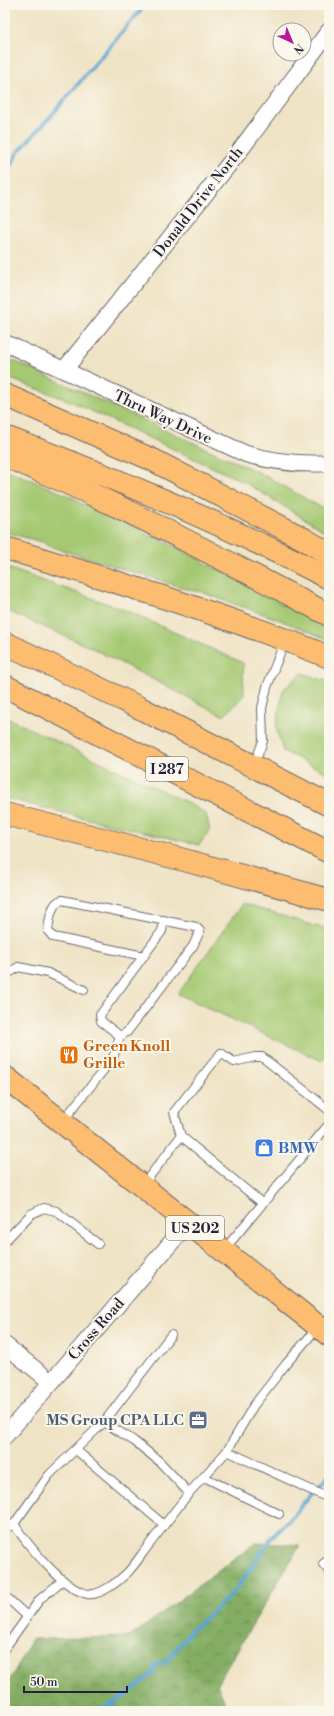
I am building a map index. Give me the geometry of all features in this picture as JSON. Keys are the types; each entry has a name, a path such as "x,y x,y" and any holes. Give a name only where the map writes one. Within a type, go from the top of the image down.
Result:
{"highway":[{"path":"5,394 153,460 304,539 329,554"},
{"path":"5,437 105,475 178,506 329,578"},
{"path":"5,456 91,493 179,536 329,615"},
{"path":"5,548 141,590 286,640 329,657"},
{"name":"I 287","path":"5,643 138,707 329,805"},
{"name":"I 287","path":"5,686 329,852"},
{"path":"5,814 184,860 329,900"},
{"name":"US 202","path":"5,1077 324,1331"}],"street":[{"name":"Donald Drive North","path":"64,370 238,153 329,31"},
{"name":"Thru Way Drive","path":"5,343 246,454 285,463 305,465 329,463"},
{"name":"Cross Road","path":"5,1436 188,1223"},
{"path":"5,1345 50,1382"}],"lane":[{"path":"254,766 263,741 262,708 267,687 286,640"},
{"path":"61,1122 110,1062 114,1055 120,1036 127,1032 193,946 199,934 199,930 196,927 62,900 56,903 53,907 48,931 53,937 144,956"},
{"path":"120,1036 101,1021 100,1015 162,930 164,920"},
{"path":"5,976 18,967 48,973 84,990"},
{"path":"262,1203 181,1136 174,1112 221,1053 234,1062 262,1057 329,1110"},
{"path":"224,1251 262,1203 329,1124"},
{"path":"141,1186 181,1136"},
{"path":"5,1241 31,1214 44,1208 56,1211 98,1244"},
{"path":"14,1524 21,1536 34,1552 63,1580 76,1590 88,1595 102,1593 127,1573 189,1493 227,1451 254,1405 286,1364 324,1331"},
{"path":"5,1530 14,1524 49,1475 104,1422 171,1335"},
{"path":"104,1422 134,1441 154,1457 189,1493"},
{"path":"76,1450 164,1525"},
{"path":"227,1451 304,1487 327,1495"},
{"path":"204,1477 279,1514"},
{"path":"329,1559 323,1564 329,1571"},
{"path":"5,1648 40,1599 63,1580"},
{"path":"5,1596 27,1616"}],"green space":[{"path":"5,357 260,473 329,512 329,534 244,482 70,401 5,377"},
{"path":"5,469 76,499 78,502 92,508 93,507 142,530 142,532 155,538 156,537 277,599 276,601 289,607 290,606 329,628 329,640 275,618 200,591 194,591 46,545 46,543 5,532"},
{"path":"5,567 125,610 243,663 244,695 224,716 92,648 5,610"},
{"path":"302,673 329,682 329,774 283,751 276,728 283,690"},
{"path":"5,717 186,802 206,814 210,830 199,845 5,798"},
{"path":"242,904 329,930 329,1052 322,1061 178,994"},
{"path":"256,1543 300,1545 217,1684 228,1710 5,1711 5,1689 32,1639 130,1637"}],"waterway":[{"path":"5,175 18,152 51,116 145,5"},
{"path":"101,1711 128,1694 154,1672 155,1665 166,1662 190,1632 235,1591 272,1537 289,1521 311,1494 329,1476"}],"place":[{"name":"Green Knoll Grille","path":"69,1055"},
{"name":"BMW","path":"264,1148"},
{"name":"MS Group CPA LLC","path":"198,1420"}]}
